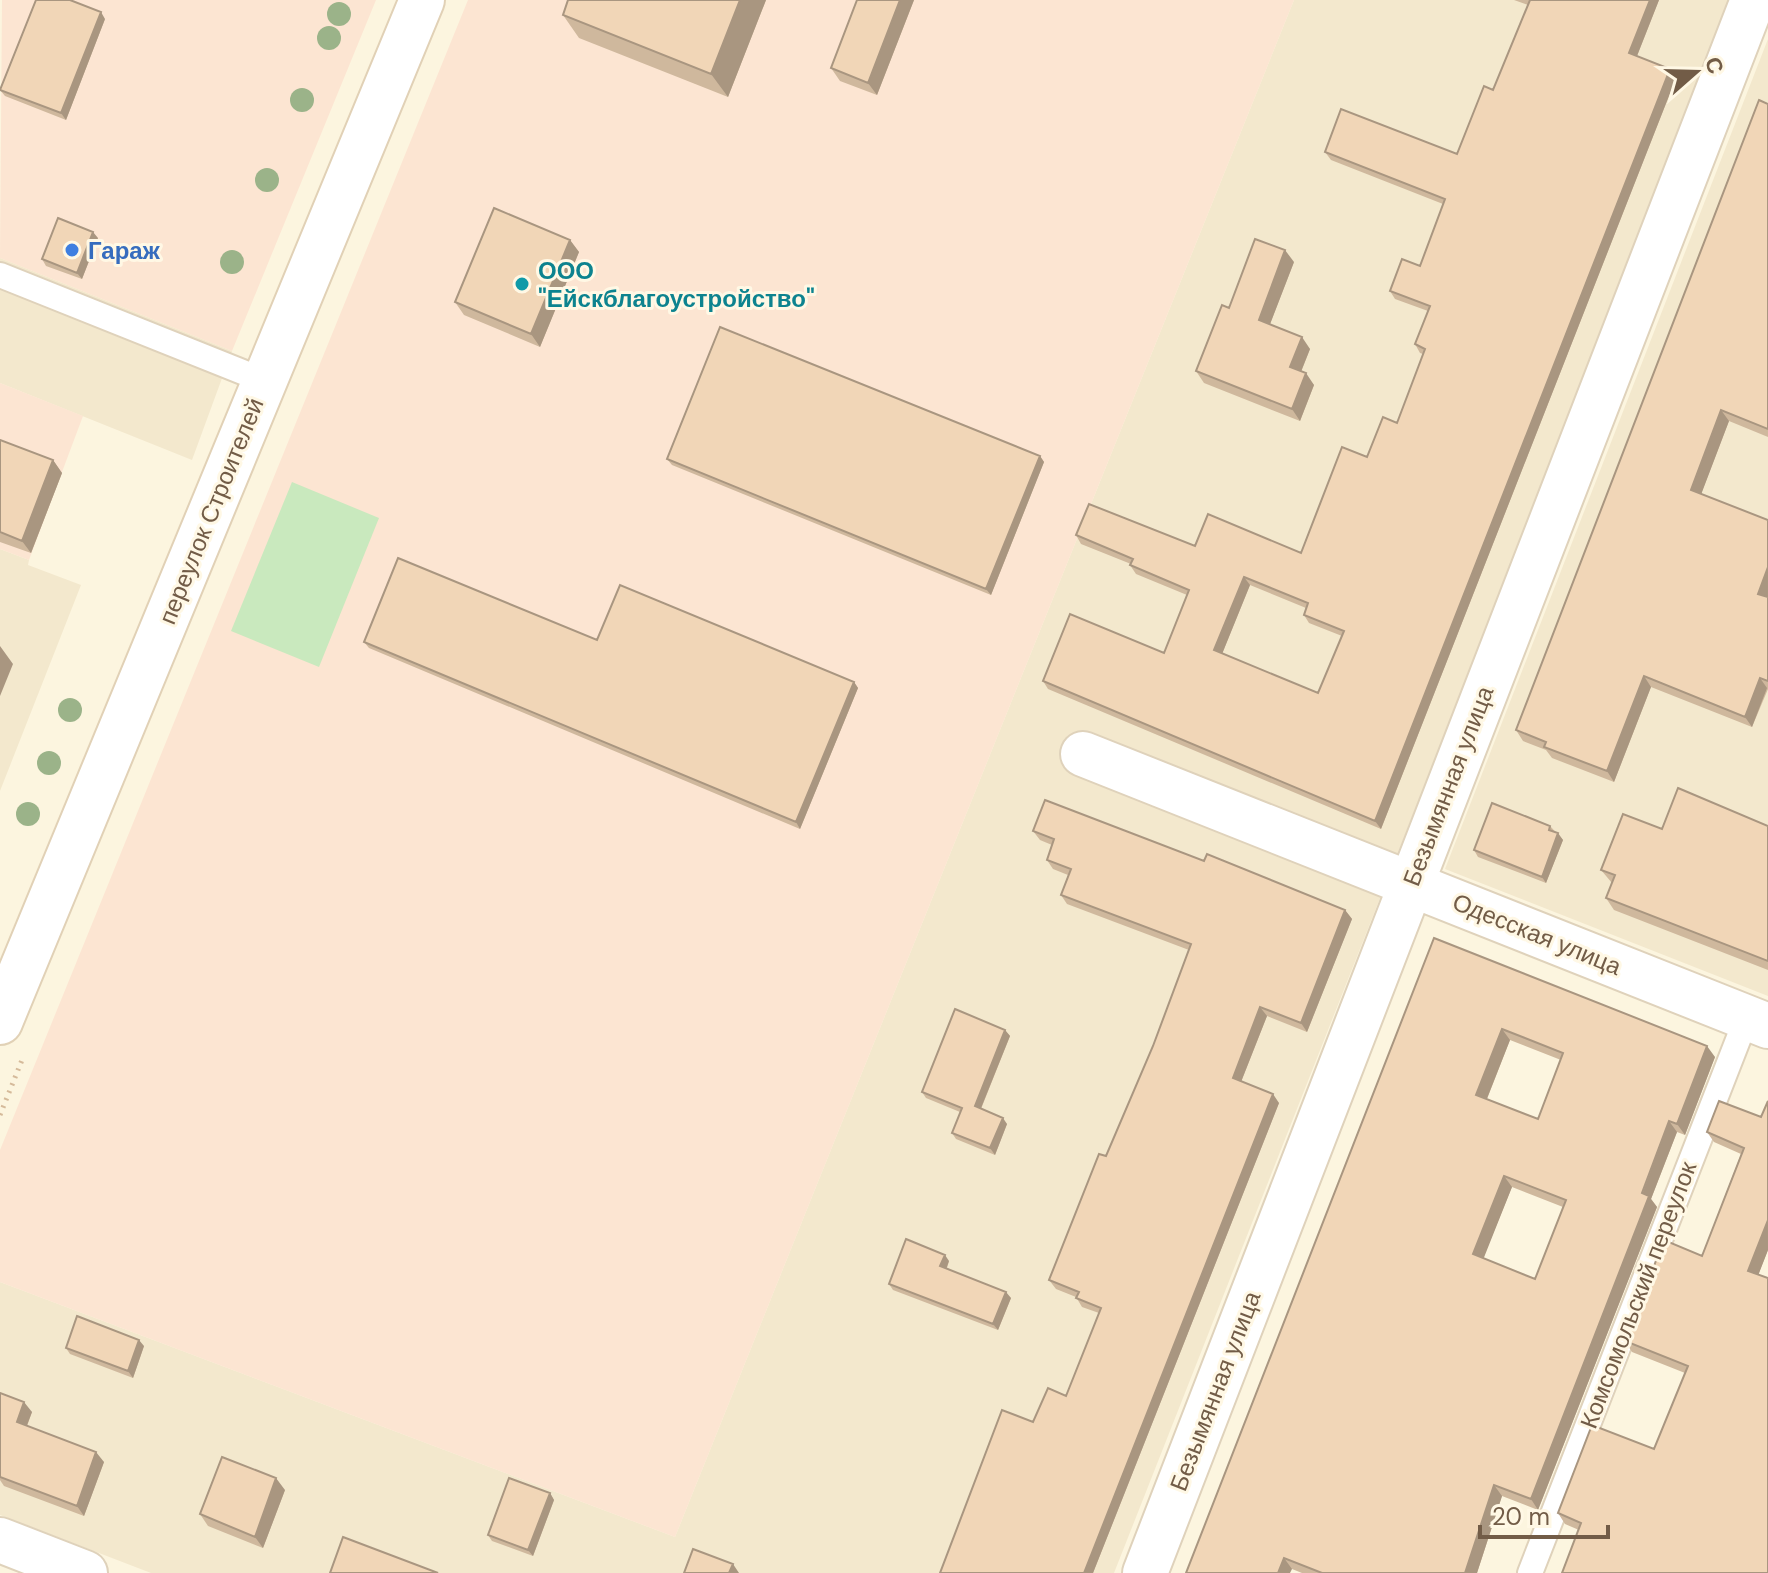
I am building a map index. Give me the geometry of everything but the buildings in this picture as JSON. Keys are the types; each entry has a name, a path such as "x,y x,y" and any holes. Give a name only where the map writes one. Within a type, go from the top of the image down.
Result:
{"street":[{"name":"переулок Строителей","path":"0,1022 422,0"},
{"name":"Безымянная улица","path":"1145,1573 1753,0"},
{"name":"Одесская улица","path":"1083,754 1758,1022"},
{"path":"0,1540 85,1573"}],"lane":[{"path":"0,275 265,381"},
{"name":"Комсомольский переулок","path":"1530,1573 1758,1022"}],"shaded area":[{"path":"2,0 376,0 232,351 0,258"},
{"path":"468,0 1294,0 675,1537 0,1282 0,1150"},
{"path":"1294,0 1734,0 1114,1573 151,1573 0,1515 0,1282 675,1537"},
{"path":"1768,39 1768,996 1445,869"},
{"path":"0,258 232,351 192,460 0,383"},
{"path":"0,383 83,416 29,560 0,549"},
{"path":"0,549 29,560 28,565 81,585 0,791"}],"green space":[{"path":"292,482 379,518 319,667 231,631"}],"place":[{"name":"Гараж","path":"72,250"},
{"name":"ООО \"Ейскблагоустройство\"","path":"522,284"}]}
